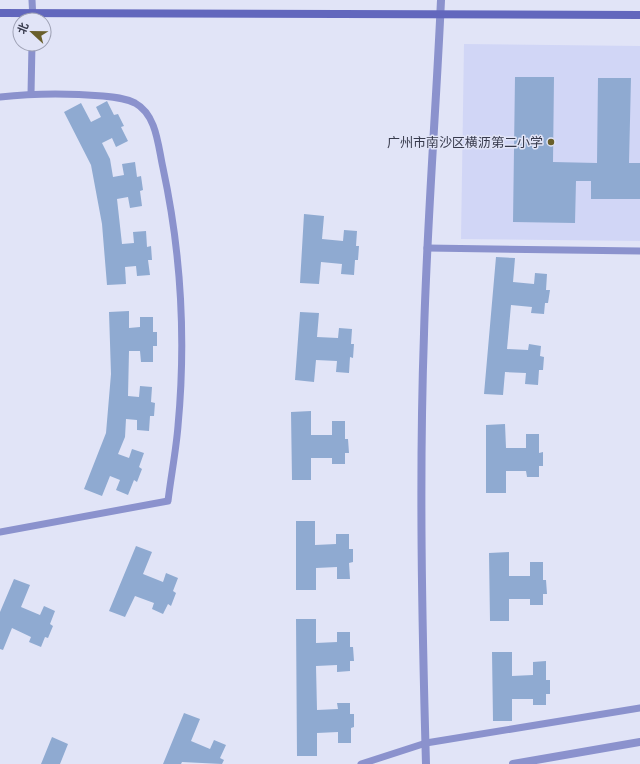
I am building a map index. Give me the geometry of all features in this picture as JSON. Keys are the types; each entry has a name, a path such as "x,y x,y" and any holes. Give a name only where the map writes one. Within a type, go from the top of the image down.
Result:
{"street":[{"path":"426,764 422,565 422,446 427,248 441,0"},
{"path":"0,13 12,14"},
{"path":"52,16 440,14 640,15"},
{"path":"513,764 640,742"}],"lane":[{"path":"32,0 33,12"},
{"path":"31,94 32,52"},
{"path":"0,97 31,94 77,94 122,98 136,103 147,113 154,126 170,200 179,275 182,351 178,426 168,501 0,532"},
{"path":"427,248 640,251"},
{"path":"361,764 426,743 640,708"}],"shaded area":[{"name":"广州市南沙区横沥第二小学","path":"464,44 640,46 640,241 461,239"}],"building":[{"path":"515,77 554,77 553,162 597,163 598,78 631,78 629,163 640,163 640,199 591,199 591,181 576,181 575,223 513,222"},
{"path":"107,101 114,115 118,114 124,126 121,127 128,141 116,147 112,138 102,143 110,159 113,177 124,175 122,164 135,162 137,177 141,176 143,190 140,191 142,206 130,208 128,197 117,199 122,244 134,243 133,232 146,231 147,247 151,246 152,260 148,260 150,275 137,276 136,266 125,267 126,284 107,285 102,224 91,165 64,112 81,103 91,122 101,117 96,107"},
{"path":"304,214 324,216 322,239 343,241 344,230 357,231 356,246 359,246 358,260 355,260 354,275 341,274 342,264 321,262 319,284 300,283"},
{"path":"496,257 515,258 513,282 534,284 535,273 547,274 546,290 550,290 548,303 545,303 544,314 531,313 532,307 511,305 507,349 528,350 529,344 541,346 540,356 544,357 543,370 539,370 538,385 525,384 526,373 505,372 503,395 484,394"},
{"path":"129,311 129,328 140,327 140,317 153,317 153,332 157,332 157,346 153,346 153,362 141,362 140,351 129,351 128,396 139,397 140,386 152,387 151,402 155,403 154,416 150,416 149,431 137,430 137,420 126,419 125,437 118,454 129,458 132,449 144,453 139,467 142,469 137,482 134,480 128,495 116,490 120,480 110,476 102,496 84,489 106,433 111,374 109,312"},
{"path":"300,312 319,313 317,337 338,338 339,328 352,329 351,344 354,344 353,358 350,357 349,373 336,372 337,361 316,360 314,382 295,380"},
{"path":"311,411 311,435 332,435 332,421 345,421 345,439 348,439 349,453 345,453 345,464 332,464 332,458 311,458 311,480 292,480 291,412"},
{"path":"505,424 506,448 526,448 526,434 539,434 539,453 543,452 543,466 539,466 539,477 527,477 526,471 506,471 506,493 486,493 486,425"},
{"path":"296,521 315,521 315,545 336,544 336,534 349,534 349,549 353,549 353,562 349,563 350,579 337,579 337,567 316,568 316,590 296,590"},
{"path":"136,546 152,552 143,574 163,582 166,573 178,578 173,591 176,593 171,606 168,604 163,614 152,609 154,603 135,596 125,617 109,611"},
{"path":"509,552 509,576 530,576 530,562 543,562 543,580 546,580 547,594 543,594 543,605 530,605 530,599 509,599 509,621 490,621 489,553"},
{"path":"14,579 30,585 21,607 40,615 44,606 55,611 50,624 53,626 48,638 45,637 41,647 29,642 31,637 12,628 3,650 0,649 0,612"},
{"path":"296,619 316,619 316,643 337,642 337,632 350,632 350,647 353,647 354,661 350,661 350,671 337,672 337,665 316,666 317,710 338,709 337,703 350,703 350,714 354,714 354,727 351,728 351,743 338,743 338,732 317,733 317,756 297,756"},
{"path":"492,652 512,652 512,676 533,675 533,662 546,661 546,680 550,680 550,694 546,694 546,705 533,705 533,699 512,699 512,721 493,721"},
{"path":"184,713 200,719 191,741 210,749 214,740 226,745 220,758 224,760 222,764 182,762 181,764 163,764"},
{"path":"52,737 68,744 60,764 41,764"}],"place":[{"name":"广州市南沙区横沥第二小学","path":"551,142"}]}
